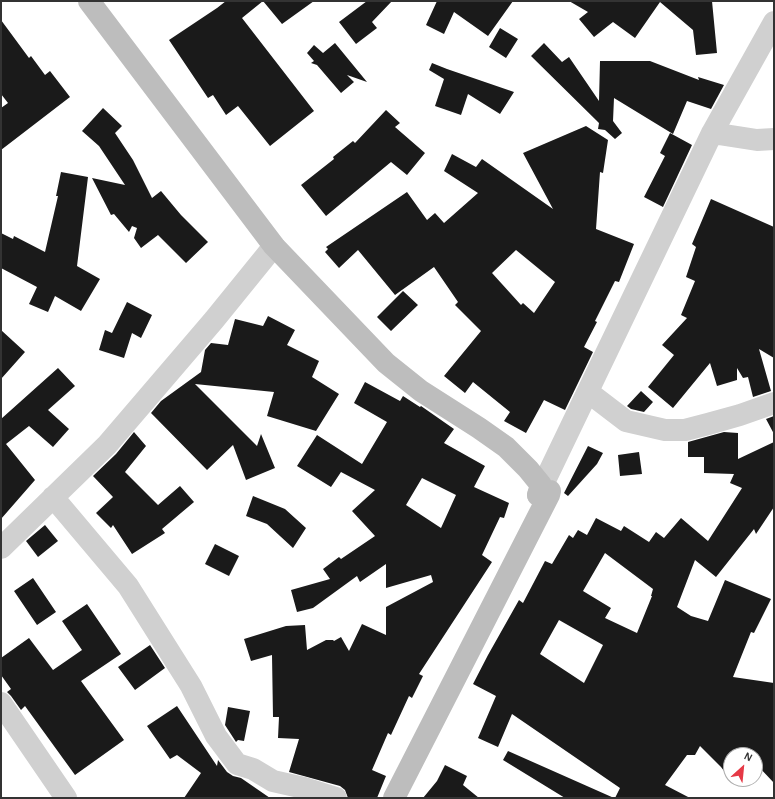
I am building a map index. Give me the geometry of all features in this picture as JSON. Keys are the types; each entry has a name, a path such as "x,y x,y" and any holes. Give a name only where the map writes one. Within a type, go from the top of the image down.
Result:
{"street":[{"path":"89,1 274,246 386,363 421,391 506,447 528,469 541,485 538,494"},
{"path":"538,494 712,133 774,22"},
{"path":"712,133 757,140 774,139"},
{"path":"1,548 107,445 214,320 274,246"},
{"path":"588,392 626,420 665,430 685,430 740,415 774,403"},
{"path":"394,798 550,495 550,491 538,494"},
{"path":"53,497 128,586 191,686 216,736 237,764 253,769 273,781 304,788 336,798"},
{"path":"1,703 66,798"}],"building":[{"path":"226,1 263,1 242,18 314,111 270,146 238,106 226,115 213,95 208,98 169,40"},
{"path":"263,1 314,1 282,24"},
{"path":"367,1 392,1 372,22 377,28 356,44 339,22"},
{"path":"437,1 513,1 488,36 454,12 444,34 426,25"},
{"path":"569,1 712,1 717,53 696,55 693,30 660,2 635,38 613,22 594,37 579,19 588,12"},
{"path":"1,20 29,58 31,56 45,75 50,71 70,97 1,150 1,108 8,103 1,94"},
{"path":"500,28 518,39 506,58 489,47"},
{"path":"335,43 367,82 347,75 354,82 341,93 317,65 311,63 314,61 307,53 314,45 323,53"},
{"path":"544,43 562,62 569,57 599,101 600,61 650,61 699,80 698,77 724,85 711,109 687,101 673,134 614,98 613,121 622,133 615,139 605,130 598,129 599,123 531,56"},
{"path":"432,63 514,92 500,114 468,94 461,115 435,106 444,79 429,70"},
{"path":"103,108 122,126 115,133 133,160 152,198 161,191 181,215 208,242 186,263 158,235 141,248 134,238 137,228 132,226 129,232 114,214 111,215 92,178 125,185 99,146 82,131"},
{"path":"386,110 400,123 395,127 425,153 407,175 391,162 326,216 301,185 334,159 333,157 353,141 355,143"},
{"path":"586,126 608,140 603,173 600,172 596,229 634,244 619,282 615,281 584,347 593,352 565,410 544,400 526,433 504,421 510,412 473,382 465,393 444,376 481,331 455,305 458,302 434,267 395,295 358,250 339,268 325,252 328,249 326,247 407,192 427,220 435,213 444,223 478,193 444,171 452,154 476,167 482,159 553,209 523,153","holes":["516,250 555,282 534,313 523,303 521,305 492,273"]},
{"path":"670,133 692,145 663,207 644,197 665,156 660,153"},
{"path":"61,172 88,177 77,266 100,279 81,311 55,296 48,312 29,304 37,287 1,268 1,233 13,239 14,236 45,252 58,196 56,196"},
{"path":"711,199 774,227 774,358 759,349 771,391 753,397 748,377 743,378 737,368 737,380 717,386 710,363 673,408 648,387 674,355 662,345 687,318 681,315 695,281 686,277 696,247 692,244"},
{"path":"403,291 418,305 391,331 377,317"},
{"path":"127,302 152,315 141,338 132,333 124,358 99,350 105,330 112,333"},
{"path":"268,316 295,330 287,345 319,361 312,377 339,394 316,431 267,416 274,392 195,384 257,446 261,434 275,468 246,480 233,445 207,470 151,413 161,401 201,372 205,350 211,343 228,345 235,319 263,326"},
{"path":"1,330 25,352 1,379"},
{"path":"58,368 75,386 48,410 69,429 53,447 29,426 6,444 35,480 1,519 1,419"},
{"path":"365,382 400,401 403,396 420,407 421,406 454,429 444,443 485,466 474,487 509,503 504,518 500,517 482,555 492,562 419,674 423,676 412,698 409,696 391,735 388,733 372,770 386,776 377,798 348,798 345,790 340,786 289,772 299,739 278,738 279,717 273,717 272,655 251,661 244,639 286,626 305,625 307,650 326,640 334,641 341,637 349,651 362,624 386,635 386,607 433,582 431,575 386,588 386,564 360,582 357,576 313,608 297,612 291,590 330,579 323,569 339,557 341,559 375,536 352,511 375,490 341,472 331,487 297,466 317,435 362,464 387,422 354,403","holes":["422,478 456,495 441,528 406,505"]},
{"path":"641,391 653,402 644,412 631,409 627,406"},
{"path":"774,416 774,434 766,419"},
{"path":"134,432 146,446 125,472 158,505 180,486 194,502 162,529 165,533 132,554 113,525 111,528 96,513 113,497 93,476 116,454"},
{"path":"724,432 738,433 738,459 774,442 774,507 756,534 754,529 716,577 695,560 677,607 691,616 708,621 725,580 771,599 754,633 751,632 733,677 774,683 774,783 763,771 763,747 723,747 723,770 700,746 695,755 687,755 665,785 690,798 615,798 620,788 512,714 498,747 478,738 496,696 473,684 519,600 523,603 545,561 552,564 569,535 573,538 578,530 587,535 596,518 621,531 624,526 649,542 656,532 664,538 681,518 708,541 742,488 730,483 734,474 704,473 704,457 688,457 688,442","holes":["605,553 653,589 652,596 637,633 605,618 611,608 583,591","559,620 603,645 584,683 540,654"]},
{"path":"588,446 603,453 597,464 568,496 564,493"},
{"path":"639,452 642,474 620,476 618,455"},
{"path":"253,496 285,509 306,528 293,548 267,524 246,516"},
{"path":"45,525 58,541 38,557 26,541"},
{"path":"215,544 239,556 229,576 205,564"},
{"path":"33,578 56,612 37,625 14,591"},
{"path":"87,604 121,654 81,681 124,740 75,775 25,706 21,710 7,692 11,689 1,675 1,658 29,638 53,670 82,650 62,621"},
{"path":"150,645 165,668 135,690 118,667"},
{"path":"177,706 217,766 218,760 227,772 233,776 241,778 270,798 184,798 201,773 177,755 170,759 147,726"},
{"path":"228,707 250,711 244,741 238,740 236,742 225,725"},
{"path":"508,751 614,798 565,798 503,760"},
{"path":"445,765 467,776 463,785 479,798 423,798 437,781"}]}
